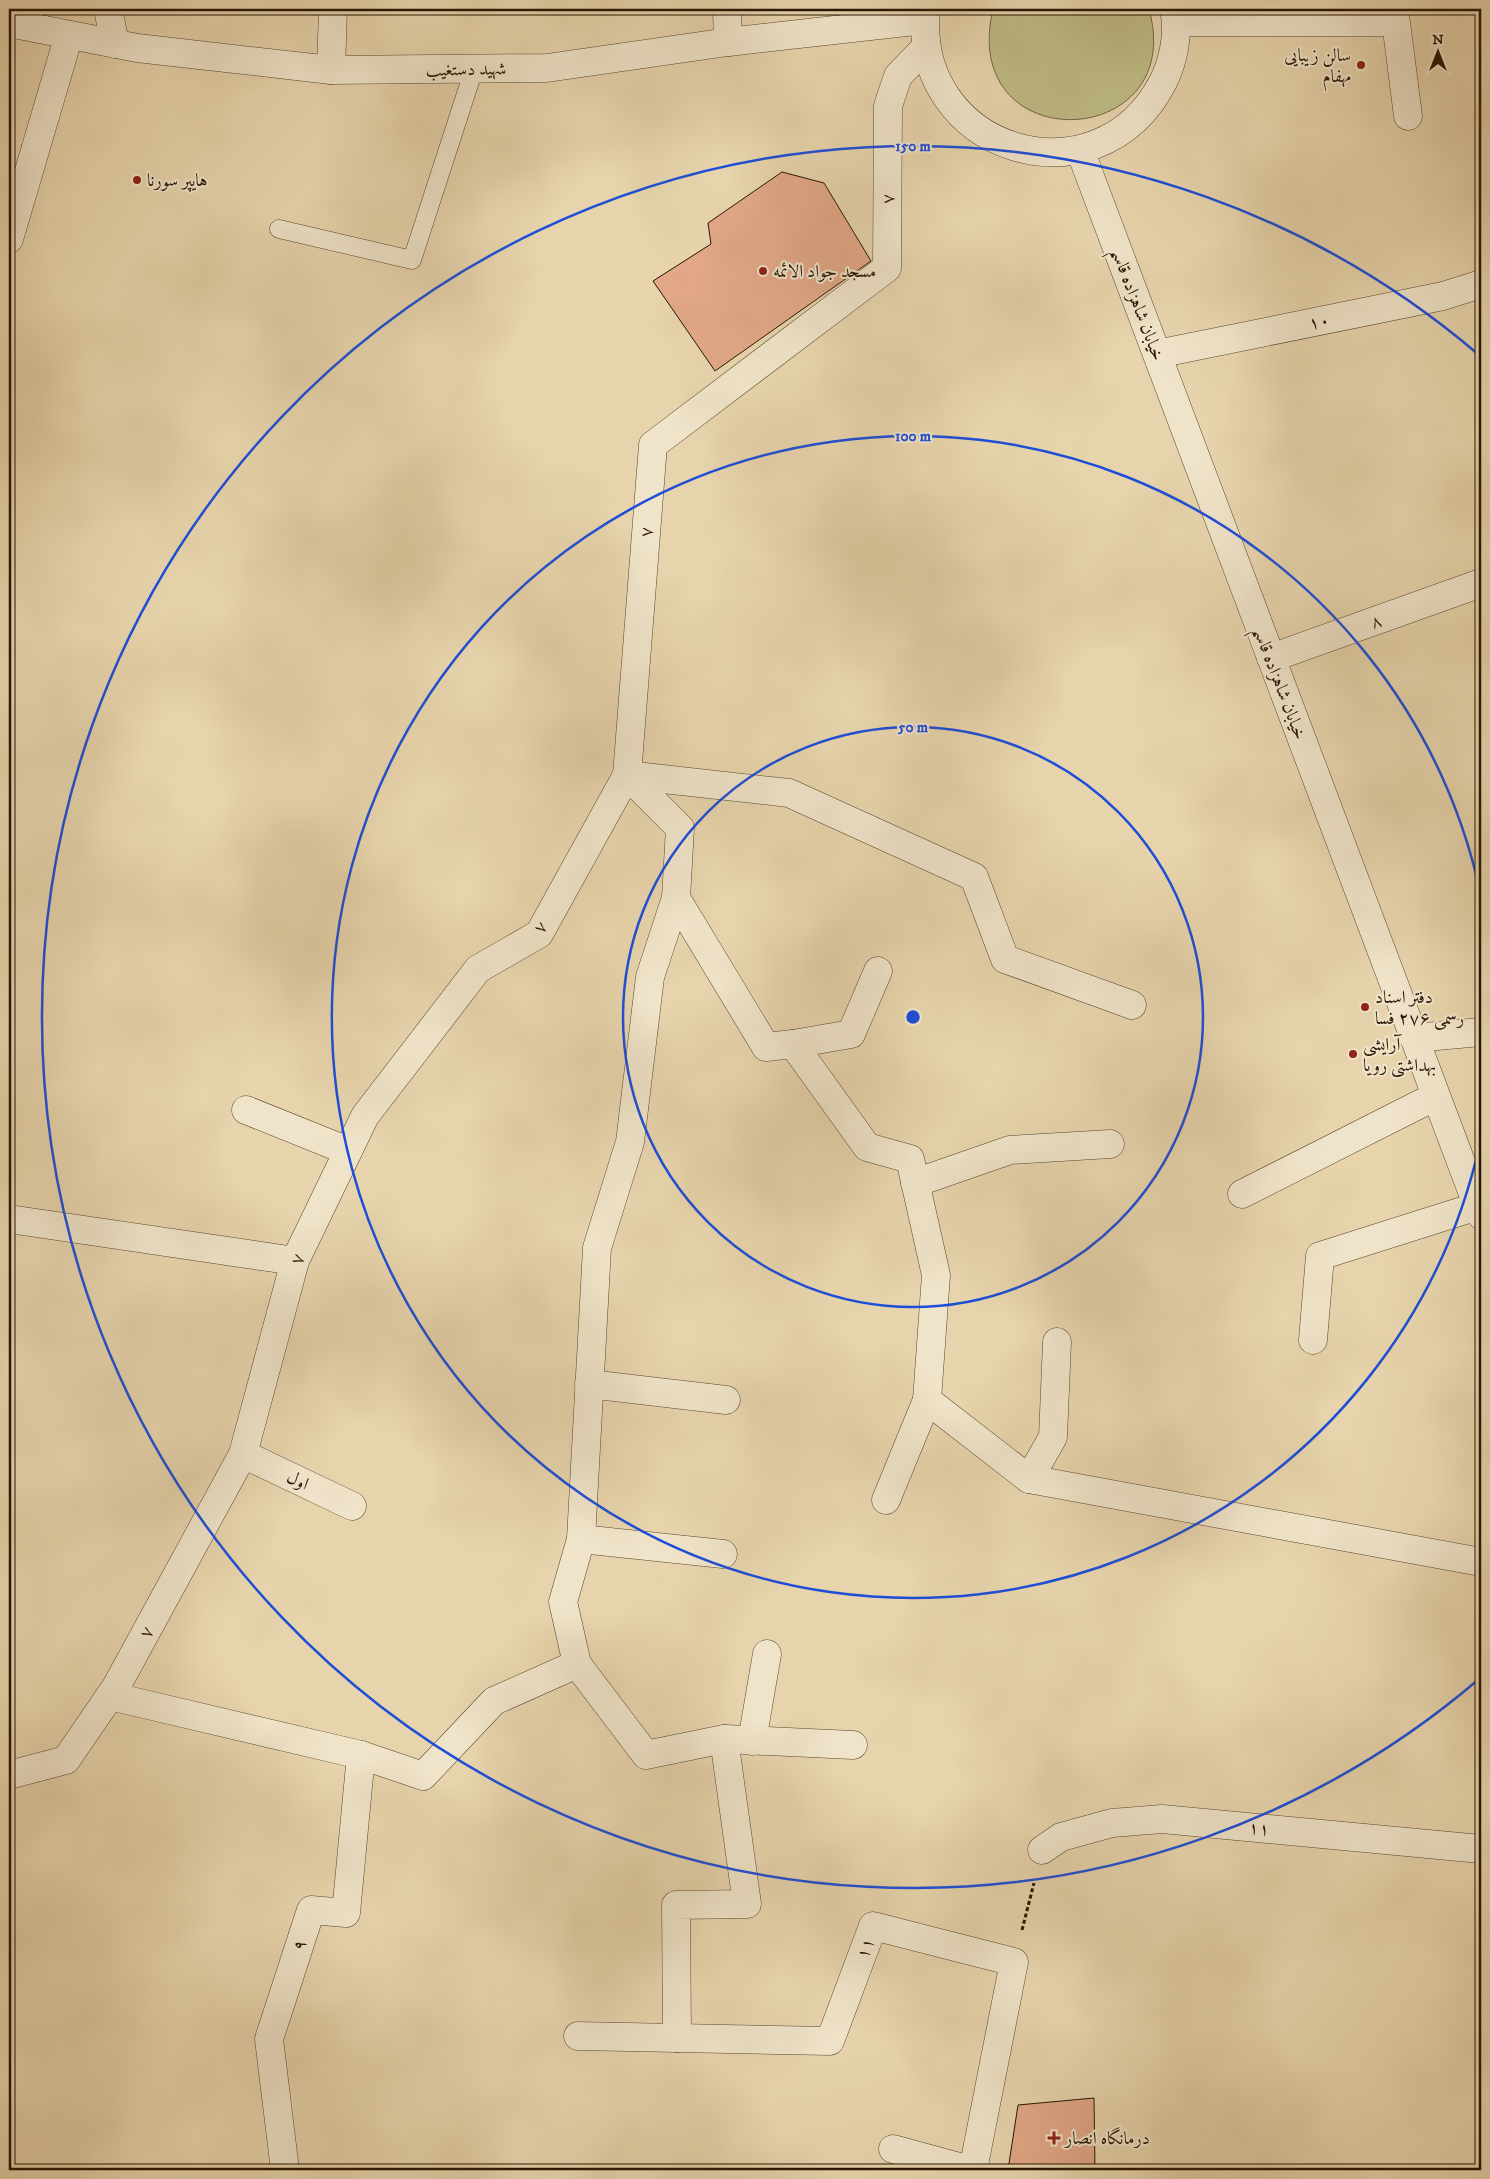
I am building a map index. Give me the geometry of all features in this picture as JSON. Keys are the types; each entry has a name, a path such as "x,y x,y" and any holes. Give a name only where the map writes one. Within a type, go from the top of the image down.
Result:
{"street":[{"path":"108,9 115,44"},
{"path":"331,70 333,9"},
{"path":"727,9 728,42"},
{"path":"925,15 926,47 935,79 940,87 956,110 982,132 1012,147 1046,153 1080,150 1119,132 1152,103 1171,65 1176,15 1396,22 1408,116"},
{"name":"شهید دستغیب","path":"9,23 136,48 331,70 474,69 547,68 925,15"},
{"path":"9,239 69,34"},
{"name":"۷","path":"9,1775 66,1760 110,1696 243,1454 295,1260 365,1116 478,970 539,934 627,775 652,445 887,268 888,106 898,76 926,47"},
{"name":"خیابان شاهزاده قاسم","path":"1080,150 1480,1211"},
{"name":"۱۰","path":"1157,354 1443,296 1481,284"},
{"name":"۸","path":"1271,658 1481,584"},
{"path":"627,775 680,828 676,898 650,977 630,1142 597,1248 581,1539 563,1602 577,1664 646,1755 724,1739 853,1745"},
{"path":"627,775 789,793 974,877 1005,959 1132,1005"},
{"path":"676,898 766,1047 851,1034 878,971"},
{"path":"1414,1038 1481,1032"},
{"path":"793,1044 867,1147 910,1159 936,1275 927,1400 886,1500"},
{"path":"1242,1194 1436,1096"},
{"path":"246,1110 348,1151"},
{"path":"915,1183 1010,1150 1110,1144"},
{"path":"1313,1340 1320,1256 1480,1211"},
{"path":"9,1220 295,1260"},
{"path":"1029,1480 1053,1437 1057,1342"},
{"path":"589,1384 726,1400"},
{"path":"927,1400 1029,1480 1481,1562"},
{"name":"اول","path":"243,1454 352,1506"},
{"path":"581,1539 723,1554"},
{"path":"752,1741 767,1654"},
{"path":"110,1696 361,1755 423,1776 494,1701 577,1664"},
{"path":"677,2038 676,1905 747,1904 724,1739"},
{"name":"۹","path":"286,2170 268,2039 311,1910 346,1914 361,1755"},
{"name":"۱۱","path":"1042,1850 1061,1837 1112,1823 1162,1820 1481,1849"},
{"name":"۱۱","path":"578,2036 830,2041 873,1926 1014,1962"},
{"path":"893,2148 971,2170 1014,1962"}],"lane":[{"path":"279,229 412,260 474,69"}],"path":[{"path":"1014,1962 1042,1850"}],"shaded area":[{"path":"993,9 1149,9 1152,56 1136,91 1108,112 1072,120 1037,114 1008,93 991,59"}],"building":[{"name":"مسجد جواد الائمه","path":"782,172 824,183 871,261 715,371 653,281 711,244 708,223"},
{"name":"درمانگاه انصار","path":"1094,2098 1095,2170 1008,2170 1018,2105"}],"place":[{"name":"سالن زیبایی مهفام","path":"1361,65"},
{"name":"هایپر سورنا","path":"137,180"},
{"name":"مسجد جواد الائمه","path":"763,271"},
{"name":"دفتر اسناد رسمی ۲۷۶ فسا","path":"1365,1007"},
{"name":"آرایشی بهداشتی رویا","path":"1353,1054"},
{"name":"درمانگاه انصار","path":"1054,2138"}]}
